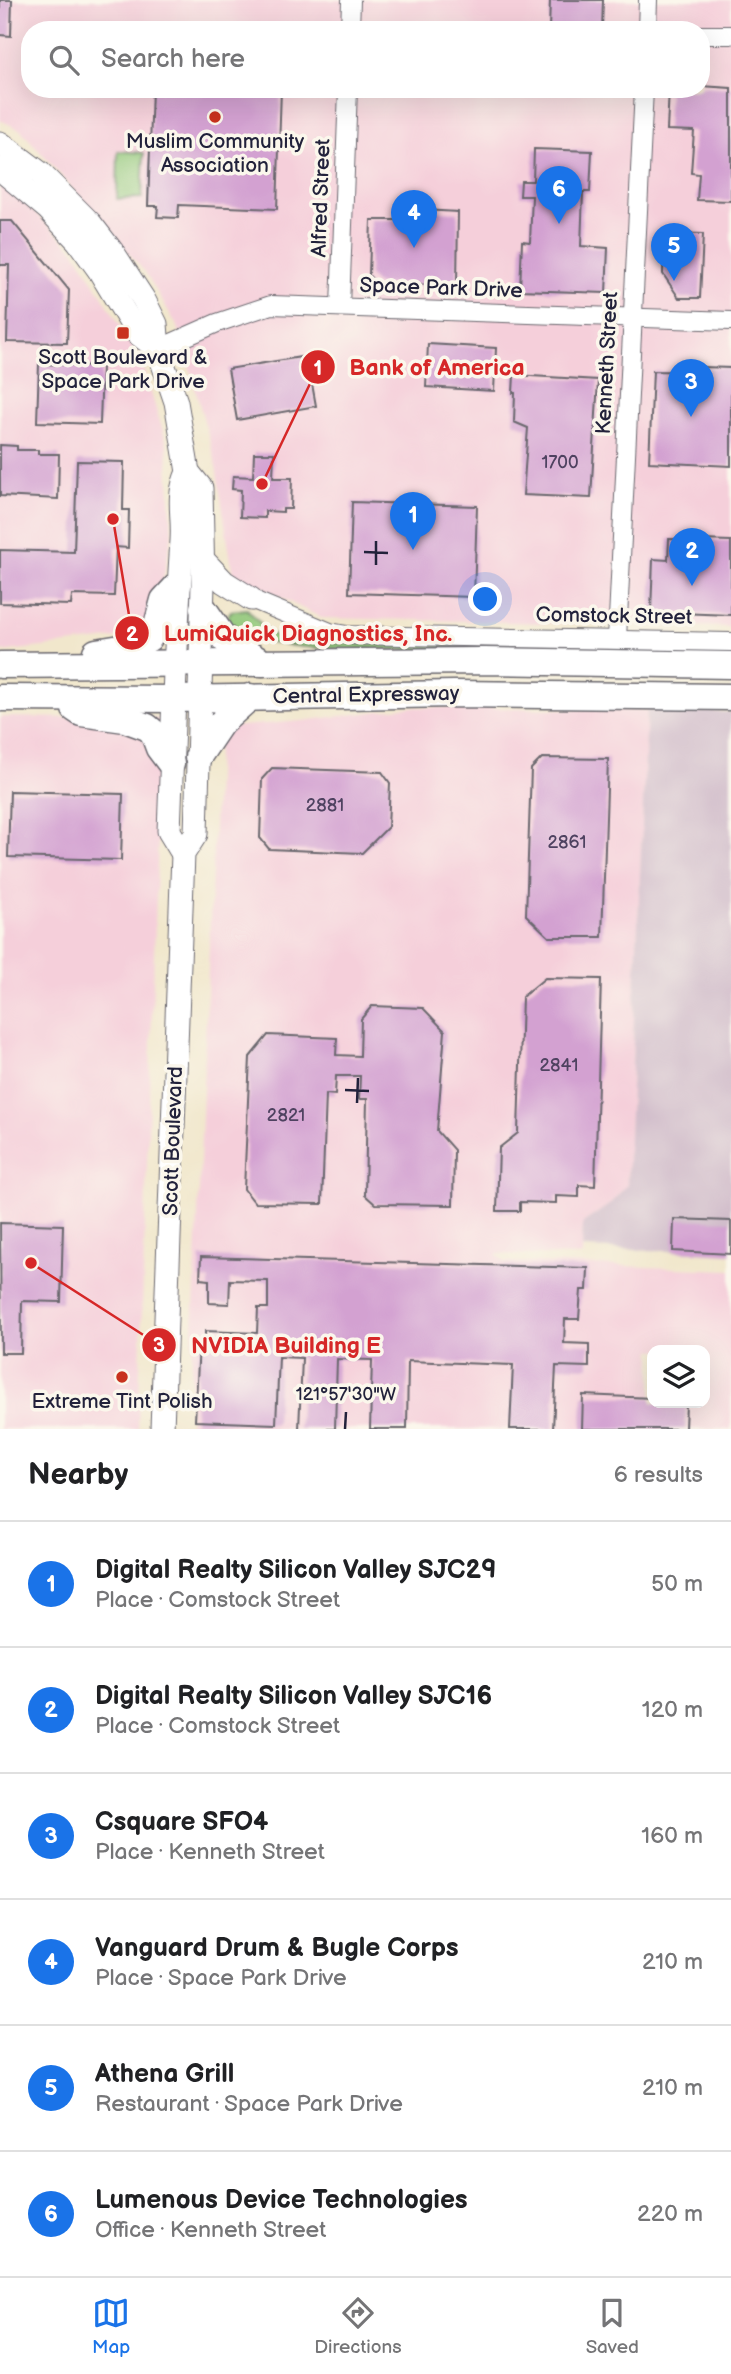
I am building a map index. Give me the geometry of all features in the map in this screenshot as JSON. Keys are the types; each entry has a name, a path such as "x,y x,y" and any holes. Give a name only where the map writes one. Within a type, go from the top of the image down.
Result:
{"highway":[{"path":"81,665 99,650 133,646 149,638 157,626 164,600 178,585"},
{"path":"202,608 225,640 263,663"},
{"name":"Central Expressway","path":"0,665 484,661 731,665"},
{"name":"Central Expressway","path":"0,698 174,699 454,694 731,697"},
{"path":"198,757 220,723 250,697"},
{"path":"63,698 81,713 125,719 147,727 153,732 159,748 172,764"}],"main road":[{"name":"Scott Boulevard","path":"0,143 64,195 114,254 144,300 156,324 158,349 176,402 188,472 201,488 204,560 202,608 188,664 174,699 169,831 183,854"},
{"name":"Scott Boulevard","path":"0,169 48,209 78,242 99,270 137,333 158,349"},
{"name":"Scott Boulevard","path":"162,1429 183,854 196,834 200,698 188,664 178,585 182,534 180,489 188,472"},
{"path":"204,560 224,582 251,599"},
{"path":"202,608 230,599 251,599"}],"street":[{"path":"350,21 351,0"},
{"path":"647,21 648,0"},
{"path":"710,35 731,36"},
{"name":"Alfred Street","path":"340,307 348,98"},
{"name":"Kenneth Street","path":"617,639 644,98"},
{"name":"Space Park Drive","path":"158,349 218,323 271,305 731,321"},
{"name":"Comstock Street","path":"251,599 330,632 347,635 731,642"}],"shaded area":[{"path":"0,0 731,0 731,627 322,618 233,574 215,460 178,327 145,272 21,130 0,120"},
{"path":"0,184 17,195 75,251 140,358 167,444 172,535 152,634 0,652"},
{"path":"410,707 647,710 627,1185 609,1205 583,1223 582,1256 496,1254 505,1262 731,1270 731,1429 189,1429 218,728 302,721"},
{"path":"647,710 731,712 731,1253 582,1248 583,1223 609,1205 627,1185"},
{"path":"0,717 162,719 138,1429 0,1429"}],"green space":[{"path":"118,151 144,153 142,198 117,199"},
{"path":"247,609 274,635 311,643 731,650 731,653 304,647 232,638 227,618 231,611"}],"building":[{"path":"0,0 12,0 11,36 0,35"},
{"path":"550,0 603,0 602,21 549,21"},
{"path":"710,87 731,88 731,201 697,200 699,174 691,173 694,131 667,130 669,98 710,98"},
{"path":"152,98 281,98 277,209 179,205 178,218 157,217 158,206 148,206"},
{"path":"534,149 592,151 590,192 583,192 581,246 608,248 606,293 520,290 522,241 530,242 532,196 520,196 521,181 533,181"},
{"path":"423,210 458,212 457,285 376,284 369,275 371,220 423,220"},
{"path":"0,221 12,221 69,290 67,343 7,342 9,265 0,265"},
{"path":"664,233 703,234 700,298 679,298 663,274"},
{"path":"428,344 496,348 494,391 426,387"},
{"path":"307,356 316,406 237,420 228,369"},
{"path":"39,364 102,366 100,424 37,422"},
{"path":"702,367 731,368 731,466 649,462 653,371 701,372"},
{"path":"514,375 598,380 591,498 523,495 528,428 514,422"},
{"path":"0,445 17,446 17,450 38,450 38,454 59,454 58,499 0,496"},
{"path":"254,453 274,453 273,478 292,478 291,509 283,509 283,512 265,511 265,518 240,517 241,490 232,489 233,476 253,477"},
{"path":"77,461 124,462 123,510 129,510 128,548 116,547 114,596 72,595 71,605 0,603 0,550 74,552"},
{"path":"352,502 477,506 474,597 349,593"},
{"path":"669,539 731,541 731,615 651,612 653,559 668,560"},
{"path":"542,758 608,759 602,937 549,937 526,915 531,769"},
{"path":"272,768 382,772 390,783 388,827 362,853 269,849 260,838 262,779"},
{"path":"10,791 123,794 121,860 8,857"},
{"path":"545,978 601,979 595,1186 579,1185 579,1197 556,1196 556,1203 520,1202 520,1211 497,1211 499,1148 518,1133 522,997"},
{"path":"372,1006 423,1008 445,1031 437,1131 454,1150 453,1205 375,1204 365,1195 367,1099 359,1099 360,1076 336,1076 335,1095 326,1094 322,1204 255,1203 244,1189 250,1057 268,1035 337,1038 336,1055 360,1056 361,1019"},
{"path":"674,1219 731,1221 731,1254 673,1251"},
{"path":"0,1223 63,1225 61,1302 22,1301 21,1353 1,1353"},
{"path":"201,1257 588,1268 587,1290 581,1290 579,1319 565,1319 564,1343 589,1344 589,1367 556,1366 553,1429 510,1429 513,1365 408,1361 407,1429 370,1429 372,1360 337,1359 335,1429 299,1429 302,1358 279,1357 276,1424 195,1421 199,1343 205,1343 205,1331 257,1333 258,1308 268,1308 268,1281 230,1280 229,1304 209,1303 209,1280 200,1279"},
{"path":"583,1395 647,1398 647,1408 686,1408 685,1429 582,1429"}],"place":[{"name":"Muslim Community Association","path":"215,117"},
{"name":"Lumenous Device Technologies","path":"559,224"},
{"name":"Vanguard Drum & Bugle Corps","path":"414,248"},
{"name":"Athena Grill","path":"674,281"},
{"name":"Scott Boulevard & Space Park Drive","path":"123,333"},
{"name":"Csquare SFO4","path":"691,417"},
{"name":"Bank of America","path":"262,484"},
{"name":"LumiQuick Diagnostics, Inc.","path":"113,519"},
{"name":"Digital Realty Silicon Valley SJC29","path":"413,550"},
{"name":"Digital Realty Silicon Valley SJC16","path":"692,586"},
{"name":"NVIDIA Building E","path":"31,1263"},
{"name":"Extreme Tint Polish","path":"122,1377"}]}
